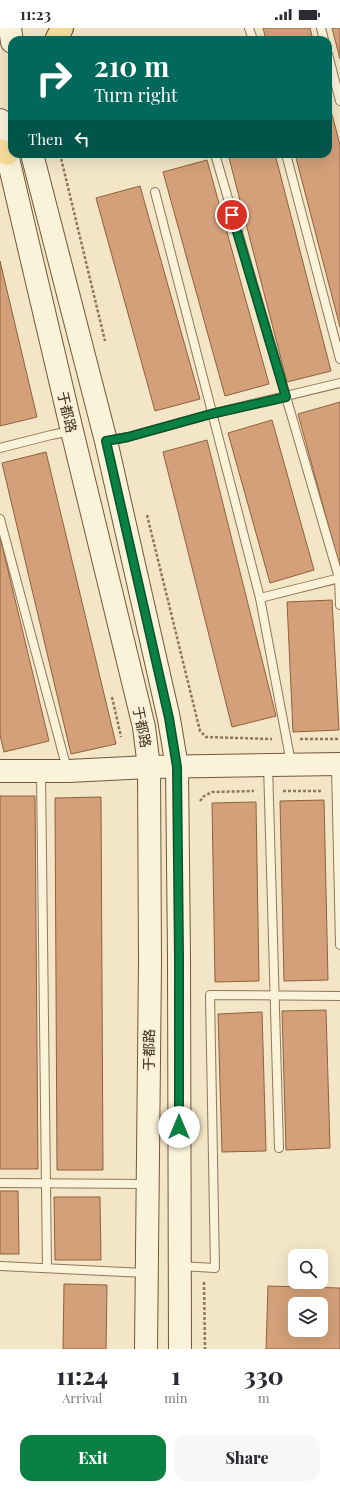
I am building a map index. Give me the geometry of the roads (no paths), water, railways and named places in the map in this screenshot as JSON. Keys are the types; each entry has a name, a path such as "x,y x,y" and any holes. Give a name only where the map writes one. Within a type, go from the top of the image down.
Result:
{"main road":[{"name":"于都路","path":"0,120 3,152 144,727 149,767 150,962 146,1349"},
{"name":"于都路","path":"33,158 106,441 169,718 177,767 180,1349"},
{"path":"0,771 68,771 149,767 338,764"}],"lane":[{"path":"332,70 340,101"},
{"path":"216,158 339,578 340,605"},
{"path":"287,158 340,359"},
{"path":"155,192 211,414 260,598 292,765"},
{"path":"106,441 128,437 211,414 340,383"},
{"path":"0,448 72,431"},
{"path":"0,519 68,771"},
{"path":"260,598 339,578"},
{"path":"338,764 340,945"},
{"path":"268,765 279,1148"},
{"path":"41,770 47,1268"},
{"path":"180,1266 215,1268 210,996 340,996"},
{"path":"0,1184 148,1184"},
{"path":"0,1266 147,1273"}]}
